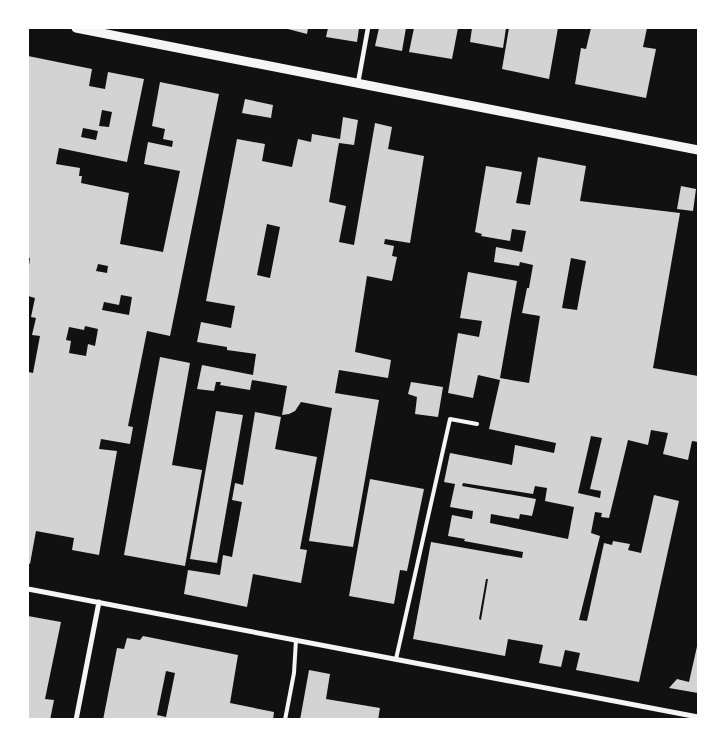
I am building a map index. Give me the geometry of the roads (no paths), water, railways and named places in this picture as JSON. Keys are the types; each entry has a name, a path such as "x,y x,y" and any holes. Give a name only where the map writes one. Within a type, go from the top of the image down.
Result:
{"street":[{"path":"76,28 698,150"},
{"path":"358,83 368,28"},
{"path":"28,589 698,717"},
{"path":"76,720 99,602"}],"lane":[{"path":"396,659 450,419 477,424"},
{"path":"285,720 294,673 296,640"}]}
